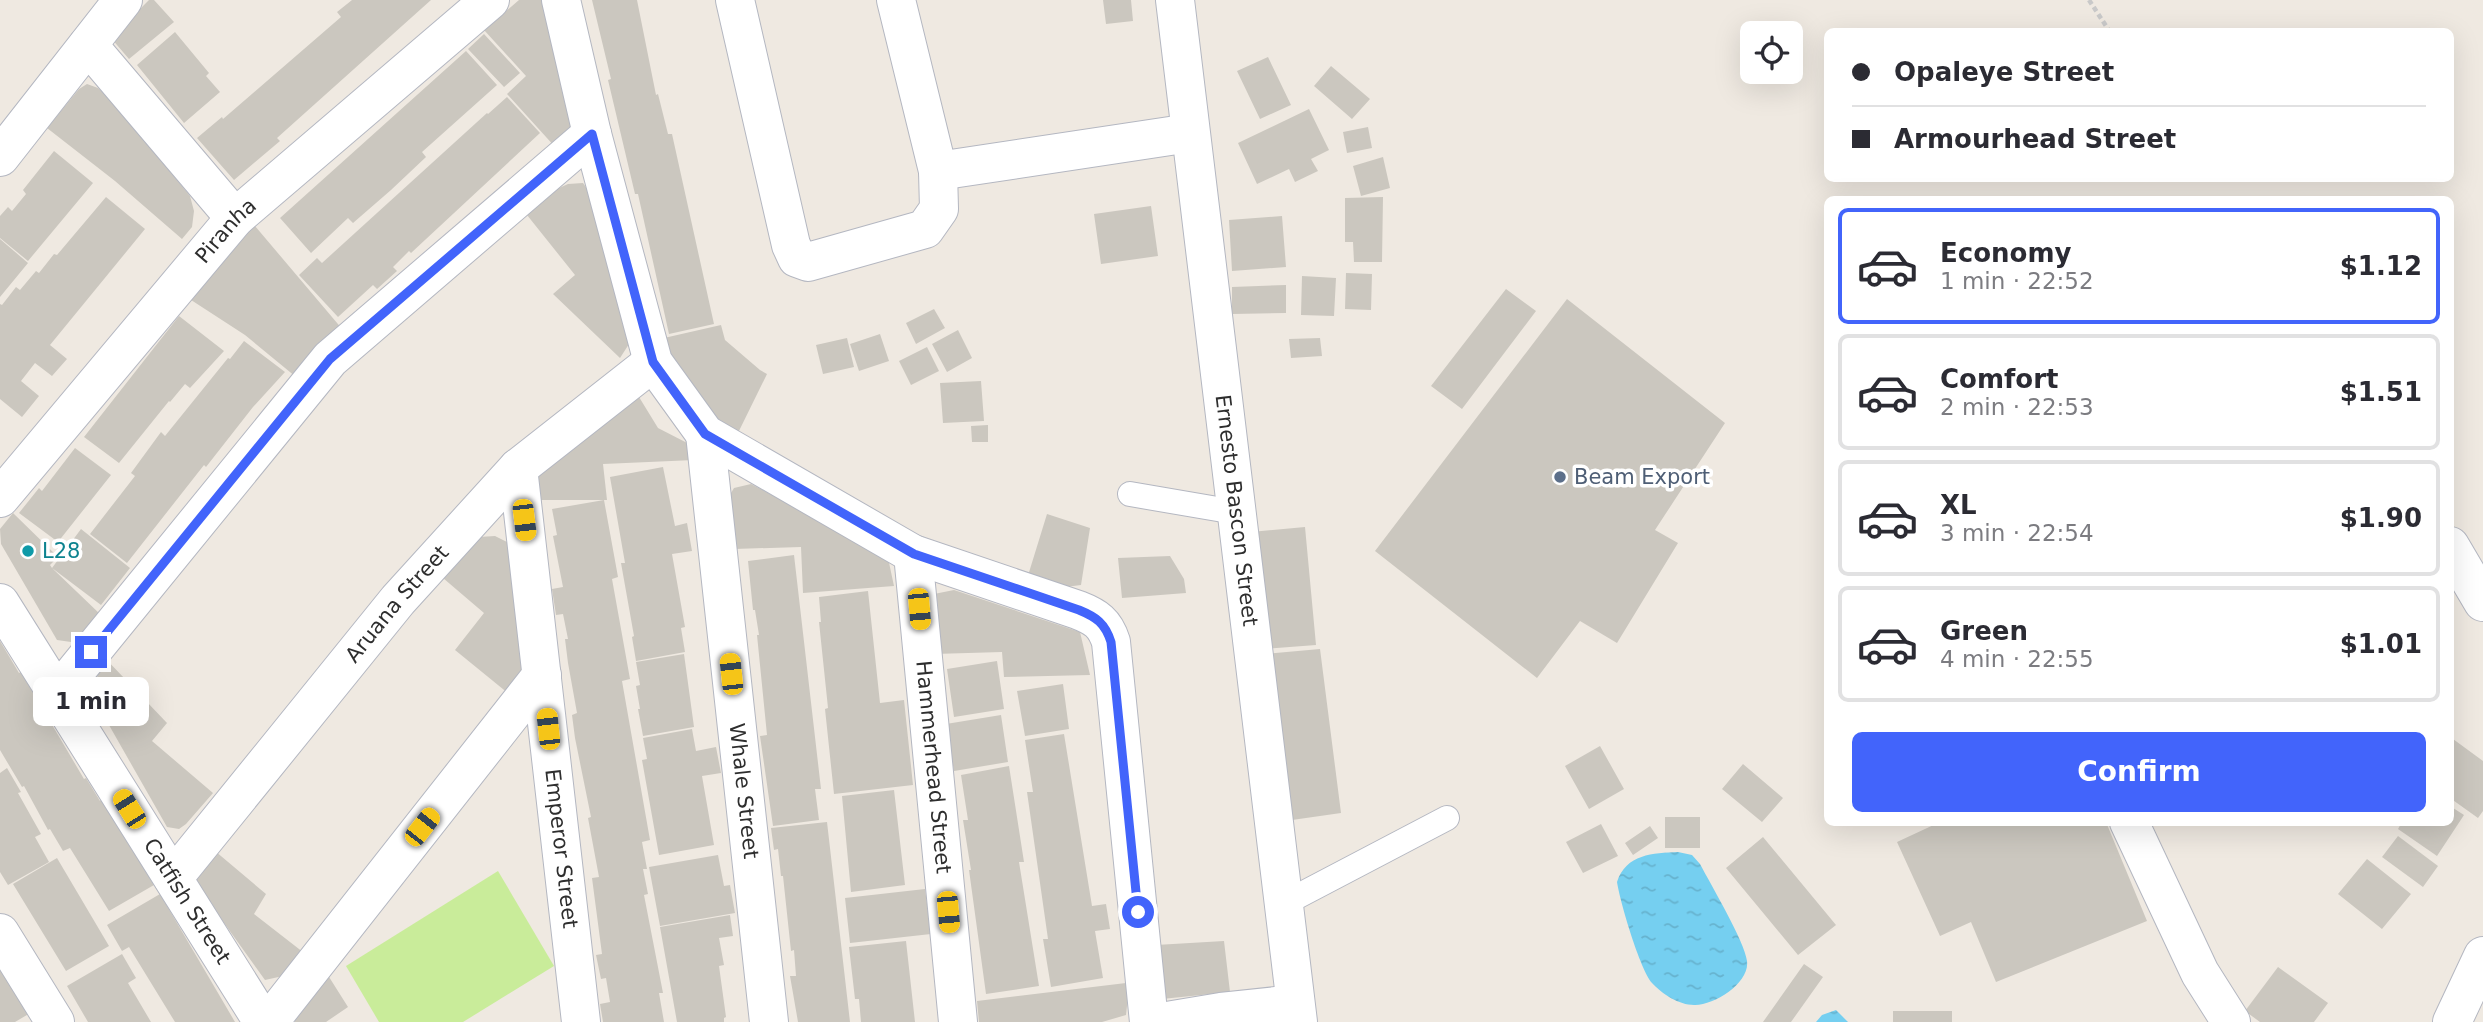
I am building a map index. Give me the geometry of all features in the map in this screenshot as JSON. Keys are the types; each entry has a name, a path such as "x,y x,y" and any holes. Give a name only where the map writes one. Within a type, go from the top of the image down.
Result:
{"street":[{"path":"0,157 123,0"},
{"name":"Piranha","path":"0,498 235,218 490,0"},
{"path":"561,0 592,134 653,362 705,434 914,554 1079,610 1098,618 1107,629 1111,642 1149,1022"},
{"path":"735,0 791,245 797,258 808,262 925,229 939,209 939,171 896,0"},
{"name":"Ernesto Bascon Street","path":"1175,0 1296,1013"},
{"path":"88,45 235,218"},
{"path":"939,171 1190,133"},
{"path":"57,694 330,359 592,134"},
{"name":"Aruana Street","path":"173,878 398,600 518,468 653,362"},
{"name":"Whale Street","path":"705,434 769,1022"},
{"name":"Emperor Street","path":"518,468 581,1022"},
{"path":"2454,553 2483,602"},
{"name":"Hammerhead Street","path":"914,554 958,1022"},
{"name":"Catfish Street","path":"0,603 263,1022"},
{"path":"269,1022 542,675"},
{"path":"2131,826 2200,974 2231,1022"},
{"path":"0,933 55,1022"},
{"path":"2452,1022 2483,956"},
{"path":"1161,1022 1221,1012 1296,1013"}],"lane":[{"path":"1130,494 1235,512"},
{"path":"1283,904 1447,818"}],"path":[{"path":"2088,0 2106,28"}],"green space":[{"path":"498,871 554,966 463,1022 379,1022 346,966"}],"water":[{"path":"1678,852 1692,855 1700,864 1734,927 1747,961 1743,977 1737,985 1711,1002 1702,1004 1688,1005 1677,1001 1652,983 1636,950 1617,882 1621,873 1634,860 1659,853"},
{"path":"1836,1010 1848,1022 1816,1022 1822,1015"}],"building":[{"path":"149,0 154,0 174,22 129,59 111,38"},
{"path":"352,0 431,0 277,138 280,141 234,180 197,138 222,117 223,119 341,17 337,12"},
{"path":"519,0 553,0 579,116 556,148 507,94 526,76 484,30"},
{"path":"592,0 637,0 656,95 658,94 668,134 672,134 714,324 669,334 638,194 635,194 608,80 611,79"},
{"path":"1103,0 1131,0 1133,21 1106,24"},
{"path":"175,32 209,73 206,76 220,92 184,123 137,65"},
{"path":"484,34 520,73 504,87 468,49"},
{"path":"466,51 497,85 422,152 426,157 391,190 353,223 348,218 311,253 280,218"},
{"path":"1268,57 1291,105 1260,119 1237,71"},
{"path":"1331,66 1370,99 1352,119 1314,86"},
{"path":"87,84 98,88 111,99 190,196 194,211 192,227 182,239 115,181 47,128 79,89"},
{"path":"507,97 540,133 411,253 409,251 393,267 397,271 377,289 373,285 338,317 299,275 317,258 322,263"},
{"path":"1309,109 1329,150 1311,159 1318,171 1295,182 1289,169 1257,184 1238,143"},
{"path":"1368,127 1372,148 1347,153 1343,132"},
{"path":"54,151 93,183 28,261 0,238 0,216 8,207 12,211 26,194 23,190"},
{"path":"1383,157 1390,188 1361,196 1353,166"},
{"path":"583,183 592,196 629,344 620,358 553,294 575,275 527,215 557,189 568,184"},
{"path":"106,197 145,229 50,345 67,359 52,376 35,363 21,381 39,396 22,417 0,399 0,304 2,305 16,287 20,290 36,271 39,273 54,254 57,255"},
{"path":"1383,197 1382,262 1354,262 1353,242 1345,242 1345,198"},
{"path":"1151,206 1158,256 1101,264 1094,214"},
{"path":"1282,216 1286,267 1232,271 1229,220"},
{"path":"255,226 343,330 296,377 245,335 188,298 231,247"},
{"path":"0,239 28,263 0,297"},
{"path":"1346,273 1372,274 1371,310 1345,309"},
{"path":"1302,276 1336,278 1334,316 1301,315"},
{"path":"1286,285 1286,313 1232,314 1232,287"},
{"path":"1506,289 1536,311 1462,409 1431,386"},
{"name":"Beam Export","path":"1567,299 1725,423 1655,530 1678,543 1617,643 1580,621 1537,678 1375,551"},
{"path":"934,309 945,328 916,344 906,323"},
{"path":"179,316 224,351 190,388 185,384 169,401 119,463 84,437"},
{"path":"721,325 725,340 767,374 737,435 714,423 684,390 664,338"},
{"path":"958,330 972,358 947,372 932,344"},
{"path":"880,334 889,361 859,371 850,344"},
{"path":"847,338 854,367 823,374 816,345"},
{"path":"1320,338 1322,356 1291,358 1289,339"},
{"path":"244,341 285,372 253,407 206,467 204,465 127,563 90,534 135,476 131,473 161,432 165,436"},
{"path":"927,347 939,371 911,385 899,361"},
{"path":"981,381 984,421 943,423 940,383"},
{"path":"639,397 658,428 693,446 694,460 603,464 607,500 540,500 536,470"},
{"path":"988,425 988,442 972,442 971,426"},
{"path":"75,448 111,475 58,542 19,513 39,488 42,491"},
{"path":"663,467 675,526 687,523 692,551 672,554 685,627 681,628 685,652 636,661 621,563 625,563 610,477"},
{"path":"751,484 888,558 894,586 803,593 801,547 734,549 728,498 734,488"},
{"path":"604,500 618,577 612,579 630,679 622,681 650,840 642,842 647,869 643,869 648,894 644,895 663,993 659,993 664,1022 603,1022 600,1004 610,1002 606,978 601,979 596,955 602,954 592,878 599,877 572,715 577,713 565,639 568,639 563,614 556,615 552,589 563,587 553,536 557,535 552,509"},
{"path":"13,513 58,557 50,565 52,568 101,615 82,635 71,642 57,640 1,544 0,529"},
{"path":"1047,514 1090,528 1081,585 1041,590 1026,582"},
{"path":"1305,527 1316,645 1262,649 1251,532"},
{"path":"81,529 130,568 101,605 52,568"},
{"path":"495,536 507,542 529,661 509,694 455,650 484,613 443,578 479,537"},
{"path":"794,555 821,789 815,789 819,820 773,826 760,736 767,735 759,635 753,610 748,561"},
{"path":"1170,556 1184,579 1186,593 1122,598 1118,558"},
{"path":"954,590 1080,632 1090,675 1004,677 1002,652 934,654 934,594"},
{"path":"868,591 880,703 904,700 913,785 834,794 825,709 828,708 819,597"},
{"path":"0,641 84,779 86,778 100,801 102,799 154,885 109,911 70,848 63,851 50,829 48,830 0,750"},
{"path":"1320,649 1341,813 1285,821 1264,654"},
{"path":"684,654 694,727 643,736 638,709 636,686 640,685 636,662"},
{"path":"104,657 167,723 152,741 213,793 179,829 167,827 97,704 99,663"},
{"path":"997,661 1004,709 954,717 947,669"},
{"path":"1063,684 1069,729 1025,736 1017,691"},
{"path":"1001,715 1008,762 954,771 946,724"},
{"path":"692,729 696,751 716,747 721,773 702,776 714,845 659,855 642,760 647,759 643,738"},
{"path":"1064,734 1092,906 1106,904 1110,929 1095,931 1103,978 1051,987 1043,939 1048,939 1027,792 1033,792 1025,740"},
{"path":"2454,740 2483,761 2483,811 2478,818 2454,801"},
{"path":"1600,746 1624,789 1589,809 1565,766"},
{"path":"1743,764 1783,798 1762,822 1722,789"},
{"path":"1009,766 1024,862 1019,862 1039,986 986,994 963,820 968,820 961,775"},
{"path":"7,768 41,834 35,837 49,862 8,885 0,872 0,773"},
{"path":"894,790 905,885 851,892 842,796"},
{"path":"2454,809 2464,815 2437,856 2398,829 2400,826 2454,826"},
{"path":"1665,817 1700,817 1700,848 1665,848"},
{"path":"827,822 850,1022 798,1022 790,976 796,976 794,950 791,951 783,876 778,849 774,850 771,828"},
{"path":"1601,824 1618,856 1583,873 1566,842"},
{"path":"1650,826 1658,838 1633,855 1625,843"},
{"path":"1931,826 2108,826 2147,921 1996,982 1971,922 1940,936 1897,842"},
{"path":"2398,836 2438,866 2423,887 2382,857"},
{"path":"1763,837 1836,925 1798,955 1726,868"},
{"path":"215,851 266,894 254,914 308,956 283,976 265,980 199,888 196,876"},
{"path":"718,855 724,886 730,885 735,913 660,926 649,867"},
{"path":"57,858 109,946 66,971 13,884"},
{"path":"2367,859 2411,894 2382,929 2338,894"},
{"path":"925,889 931,934 850,943 845,898"},
{"path":"160,894 235,1022 175,1022 129,947 122,951 107,925"},
{"path":"730,915 733,936 719,938 724,965 719,966 726,1017 724,1022 677,1022 660,927"},
{"path":"906,941 915,1022 861,1022 859,999 855,999 849,947"},
{"path":"1224,941 1230,992 1162,999 1156,945"},
{"path":"122,954 136,978 128,983 151,1022 88,1022 67,986"},
{"path":"0,964 32,1012 15,1022 0,1022"},
{"path":"1804,964 1823,977 1791,1022 1763,1022"},
{"path":"2278,967 2328,1003 2314,1022 2260,1022 2245,1011"},
{"path":"324,969 348,1007 326,1022 295,1022 294,1007"},
{"path":"1126,983 1126,1015 1102,1022 979,1022 977,1001"},
{"path":"1893,1011 1952,1011 1952,1022 1893,1022"}],"place":[{"name":"Beam Export","path":"1560,477"},
{"name":"L28","path":"28,551"}],"route":[{"path":"91,652 330,359 592,134 653,362 705,434 914,554 1079,610 1098,618 1107,629 1111,642 1138,912"}]}
